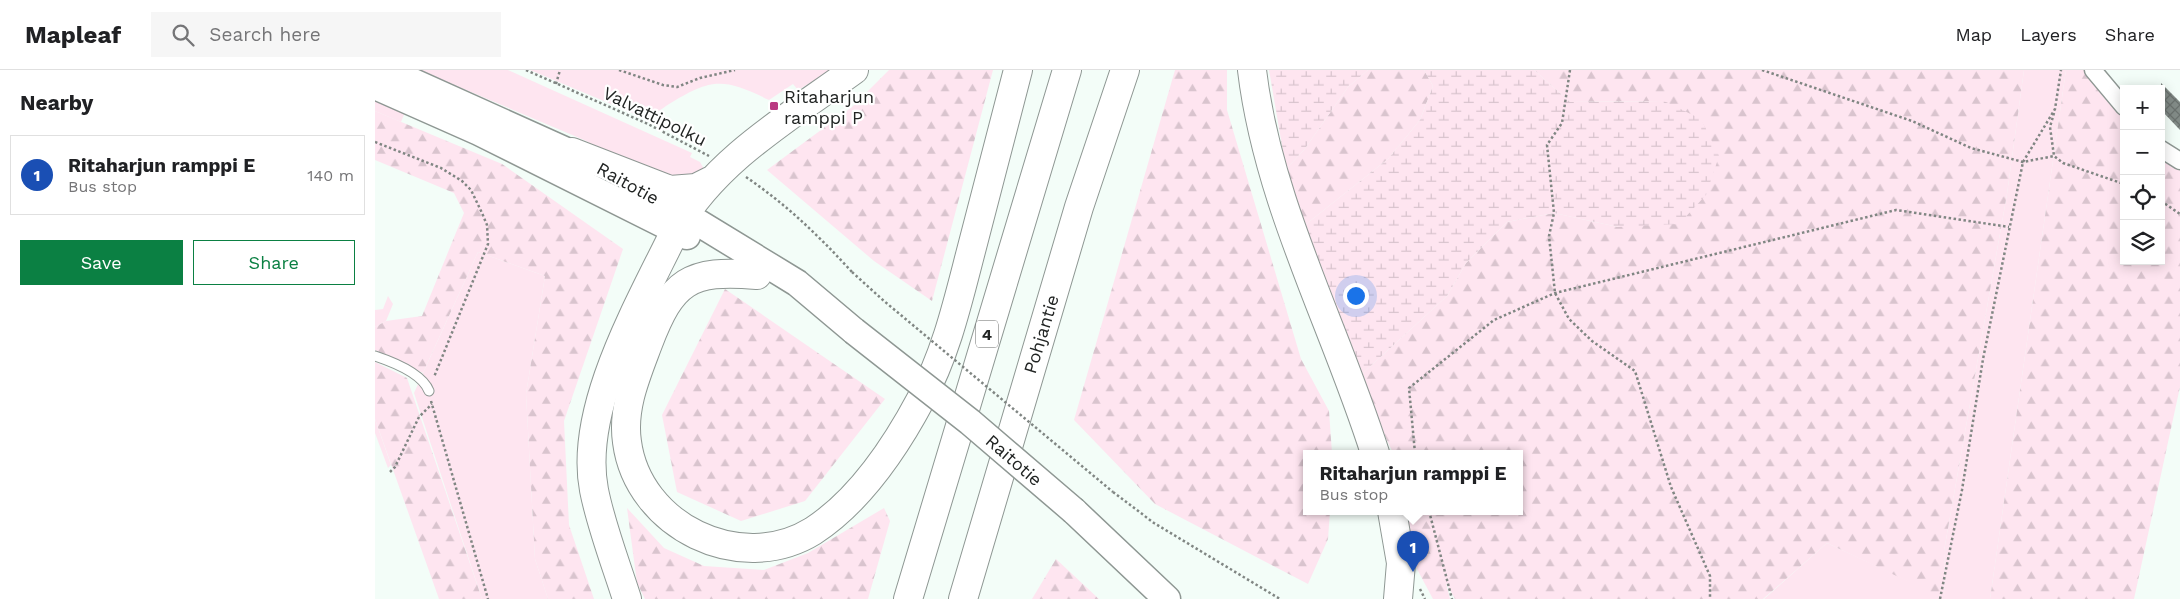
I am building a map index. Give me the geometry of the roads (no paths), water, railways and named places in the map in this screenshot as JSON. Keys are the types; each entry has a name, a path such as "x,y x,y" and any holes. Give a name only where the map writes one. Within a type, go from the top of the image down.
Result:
{"highway":[{"path":"572,152 670,190 695,188 711,169 761,138 854,70"},
{"path":"757,275 718,273 705,275 684,284 674,293 661,314 633,384 627,422 627,442 638,478 653,502 669,518 700,538 750,548 795,540 813,531 831,516 853,496 871,474 918,405 933,376 959,293 1018,70"},
{"name":"4","path":"908,599 1067,70"},
{"name":"Pohjantie","path":"963,599 1074,225 1125,70"},
{"path":"1252,70 1267,150 1317,297 1374,450"},
{"path":"627,599 593,489 592,437 604,385 680,221 711,169"},
{"path":"1393,515 1401,562 1398,599"}],"main road":[{"name":"Raitotie","path":"381,70 391,72 572,152 680,221 757,275 854,331"},
{"name":"Raitotie","path":"375,86 680,221 797,283 854,331 970,422 1074,511 1167,599"}],"street":[{"path":"2093,70 2120,102"},
{"path":"2165,152 2180,161"}],"lane":[{"path":"375,356 407,370 426,384 429,391"}],"place":[{"name":"Ritaharjun ramppi P","path":"774,106"},
{"name":"Ritaharjun ramppi E","path":"1413,572"}]}
